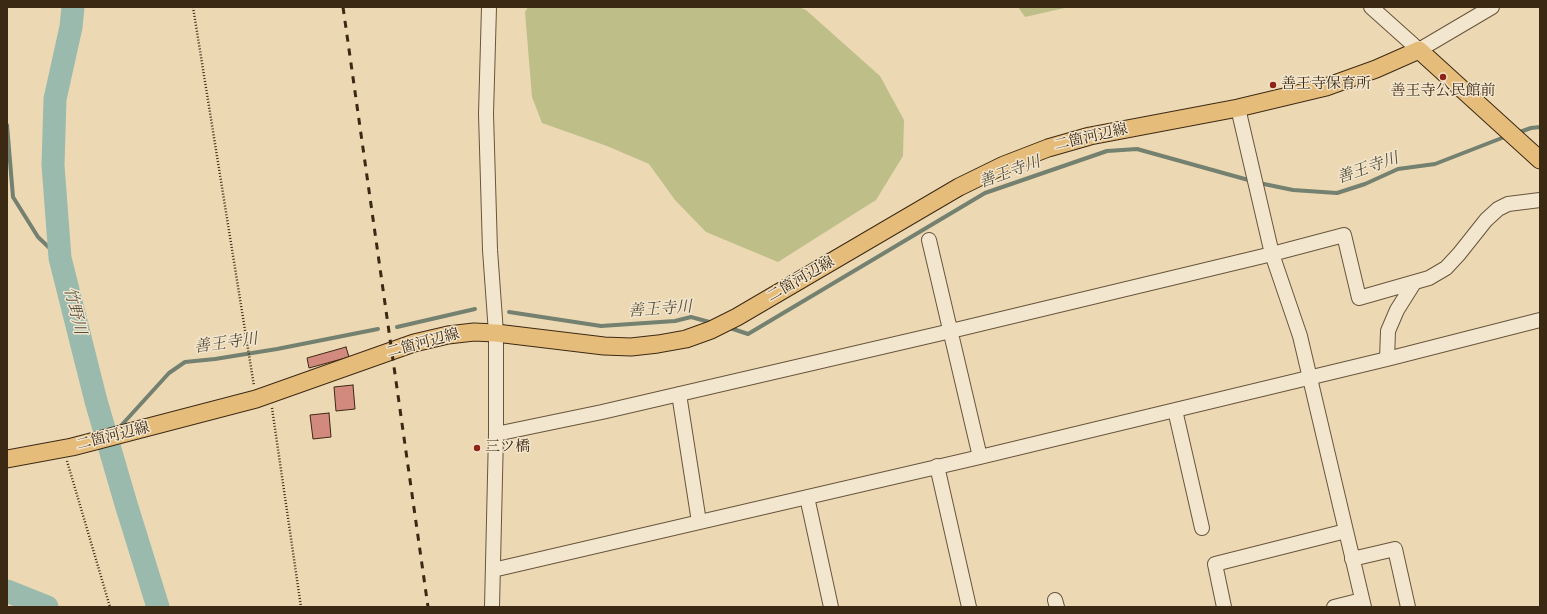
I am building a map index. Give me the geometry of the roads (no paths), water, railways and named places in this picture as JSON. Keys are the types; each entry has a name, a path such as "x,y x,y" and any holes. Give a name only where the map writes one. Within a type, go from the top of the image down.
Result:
{"main road":[{"name":"二箇河辺線","path":"7,460 68,448 263,396 414,343 448,335 474,332 496,333 604,346 631,347 686,339 711,330 737,317 959,187 1004,165 1048,148 1090,136 1238,108 1326,87 1376,69 1419,50"},
{"path":"1419,50 1540,160"}],"street":[{"path":"489,7 486,114 490,250 496,333 496,434 492,607"},
{"path":"1371,7 1419,50 1492,7"},
{"path":"1238,108 1272,254 1300,336 1363,604 1334,607"},
{"path":"496,434 679,394 951,331 1272,254 1344,235 1359,298 1429,278 1446,268 1486,220 1498,209 1508,204 1540,200"},
{"path":"929,240 980,457"},
{"path":"1387,359 1388,331 1397,310 1414,283"},
{"path":"493,570 980,457 1387,359 1540,320"},
{"path":"679,394 699,522"},
{"path":"1175,410 1202,528"},
{"path":"937,466 969,607"},
{"path":"807,497 831,607"},
{"path":"1224,607 1215,564 1346,531"},
{"path":"1352,559 1394,549 1408,607"}],"waterway":[{"name":"竹野川","path":"73,7 71,27 55,99 53,165 60,258 96,401 158,607"},
{"path":"7,125 13,197 38,237 60,258"},
{"name":"善王寺川","path":"1517,133 1531,128 1540,127"},
{"name":"善王寺川","path":"1259,183 1293,190 1337,193 1365,184 1398,169 1435,164 1507,136"},
{"name":"善王寺川","path":"727,327 748,334 985,193 1107,151 1137,149 1252,181"},
{"name":"善王寺川","path":"397,327 475,309"},
{"name":"善王寺川","path":"509,312 601,326 675,321 691,317 713,323"},
{"name":"善王寺川","path":"118,429 169,373 185,362 215,359 277,349 378,329"},
{"path":"7,591 47,607"}],"railway":[{"path":"343,7 428,607"}],"place":[{"name":"善王寺公民館前","path":"1443,77"},
{"name":"善王寺保育所","path":"1273,85"},
{"name":"三ツ橋","path":"477,448"}]}
